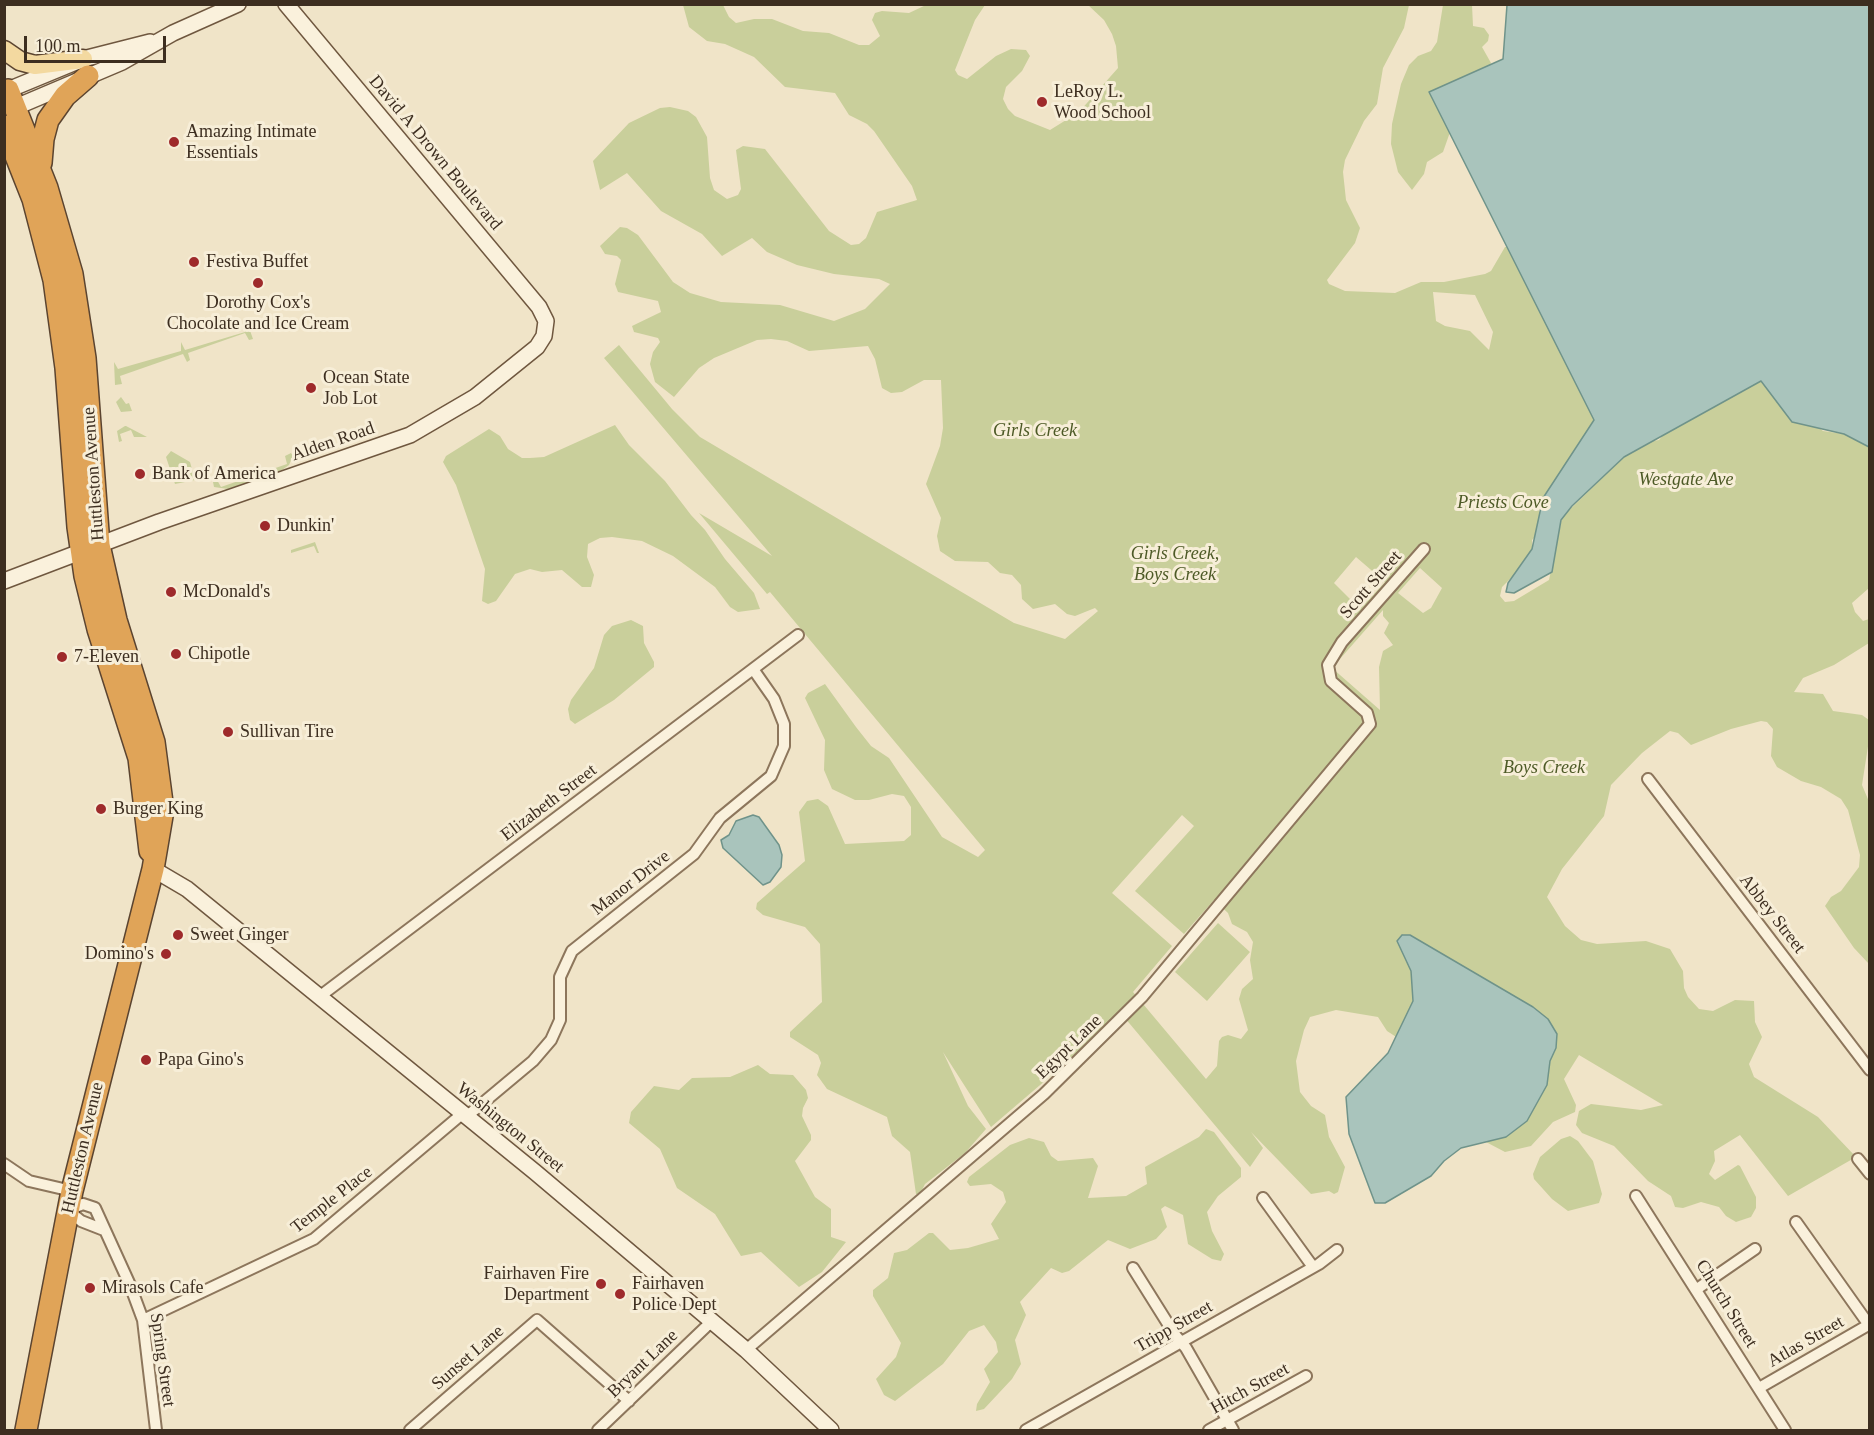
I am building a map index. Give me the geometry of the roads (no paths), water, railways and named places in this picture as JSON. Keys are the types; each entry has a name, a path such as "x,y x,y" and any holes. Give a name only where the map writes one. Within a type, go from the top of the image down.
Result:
{"highway":[{"path":"40,170 43,139 48,120 86,67"},
{"name":"Huttleston Avenue","path":"8,97 40,170 68,258 81,325 90,549"},
{"name":"Huttleston Avenue","path":"4,126 27,182 51,264 90,549 145,709 158,759 163,810 153,869 70,1200 26,1431"},
{"path":"4,169 19,189 51,264"}],"main road":[{"path":"4,50 20,61 35,65 86,67 122,62 161,39 238,4"},
{"name":"David A Drown Boulevard","path":"286,4 540,307 546,321 545,331"},
{"path":"8,97 86,67"},
{"name":"Alden Road","path":"4,581 410,435 446,416 482,392 537,347 545,331"},
{"name":"Washington Street","path":"153,869 187,889 464,1116 746,1350 831,1431"}],"street":[{"name":"Scott Street","path":"1370,724 1367,713 1334,686 1329,676 1328,665 1342,642 1424,549"},
{"name":"Elizabeth Street","path":"319,997 798,635"},
{"name":"Manor Drive","path":"464,1116 533,1061 551,1040 560,1020 560,977 572,951 694,854 720,818 771,776 784,746 784,724 774,699 753,669"},
{"name":"Egypt Lane","path":"746,1350 1044,1094 1115,1026 1370,724"},
{"name":"Abbey Street","path":"1648,779 1869,1070"},
{"name":"Temple Place","path":"142,1320 314,1239 464,1116"},
{"path":"1858,1159 1869,1174"},
{"path":"4,1164 29,1181 70,1200 81,1221 104,1230"},
{"name":"Church Street","path":"1636,1196 1785,1431"},
{"path":"1263,1198 1313,1267"},
{"name":"Spring Street","path":"70,1200 95,1208 142,1320 156,1431"},
{"path":"1796,1222 1869,1324"},
{"path":"1697,1289 1755,1249"},
{"name":"Tripp Street","path":"1026,1431 1313,1267 1337,1250"},
{"path":"1133,1268 1180,1341 1233,1431"},
{"name":"Sunset Lane","path":"410,1431 537,1320 629,1401"},
{"name":"Bryant Lane","path":"597,1431 711,1322"},
{"name":"Atlas Street","path":"1759,1388 1869,1324"},
{"name":"Hitch Street","path":"1209,1431 1306,1376"}],"water":[{"path":"1507,5 1870,5 1869,447 1844,434 1792,422 1761,381 1624,457 1572,506 1561,520 1552,572 1514,593 1506,592 1508,583 1532,549 1543,498 1594,420 1429,92 1503,59"},
{"path":"753,815 759,817 779,845 782,855 781,867 770,882 763,885 723,848 721,840 729,835 736,821"},
{"path":"1402,935 1410,935 1533,1007 1548,1019 1557,1034 1556,1048 1550,1061 1547,1085 1527,1121 1506,1137 1461,1148 1444,1161 1431,1176 1385,1203 1375,1203 1349,1134 1346,1097 1388,1053 1413,1001 1411,971 1397,941"}],"place":[{"name":"LeRoy L. Wood School","path":"1042,102"},
{"name":"Amazing Intimate Essentials","path":"174,142"},
{"name":"Festiva Buffet","path":"194,262"},
{"name":"Dorothy Cox's Chocolate and Ice Cream","path":"258,283"},
{"name":"Ocean State Job Lot","path":"311,388"},
{"name":"Bank of America","path":"140,474"},
{"name":"Dunkin'","path":"265,526"},
{"name":"McDonald's","path":"171,592"},
{"name":"Chipotle","path":"176,654"},
{"name":"7-Eleven","path":"62,657"},
{"name":"Sullivan Tire","path":"228,732"},
{"name":"Burger King","path":"101,809"},
{"name":"Sweet Ginger","path":"178,935"},
{"name":"Domino's","path":"166,954"},
{"name":"Papa Gino's","path":"146,1060"},
{"name":"Fairhaven Fire Department","path":"601,1284"},
{"name":"Mirasols Cafe","path":"90,1288"},
{"name":"Fairhaven Police Dept","path":"620,1294"}],"park label":[{"name":"Girls Creek","path":"1035,431"},
{"name":"Westgate Ave","path":"1686,480"},
{"name":"Priests Cove","path":"1503,503"},
{"name":"Girls Creek, Boys Creek","path":"1175,564"},
{"name":"Boys Creek","path":"1544,768"}]}
